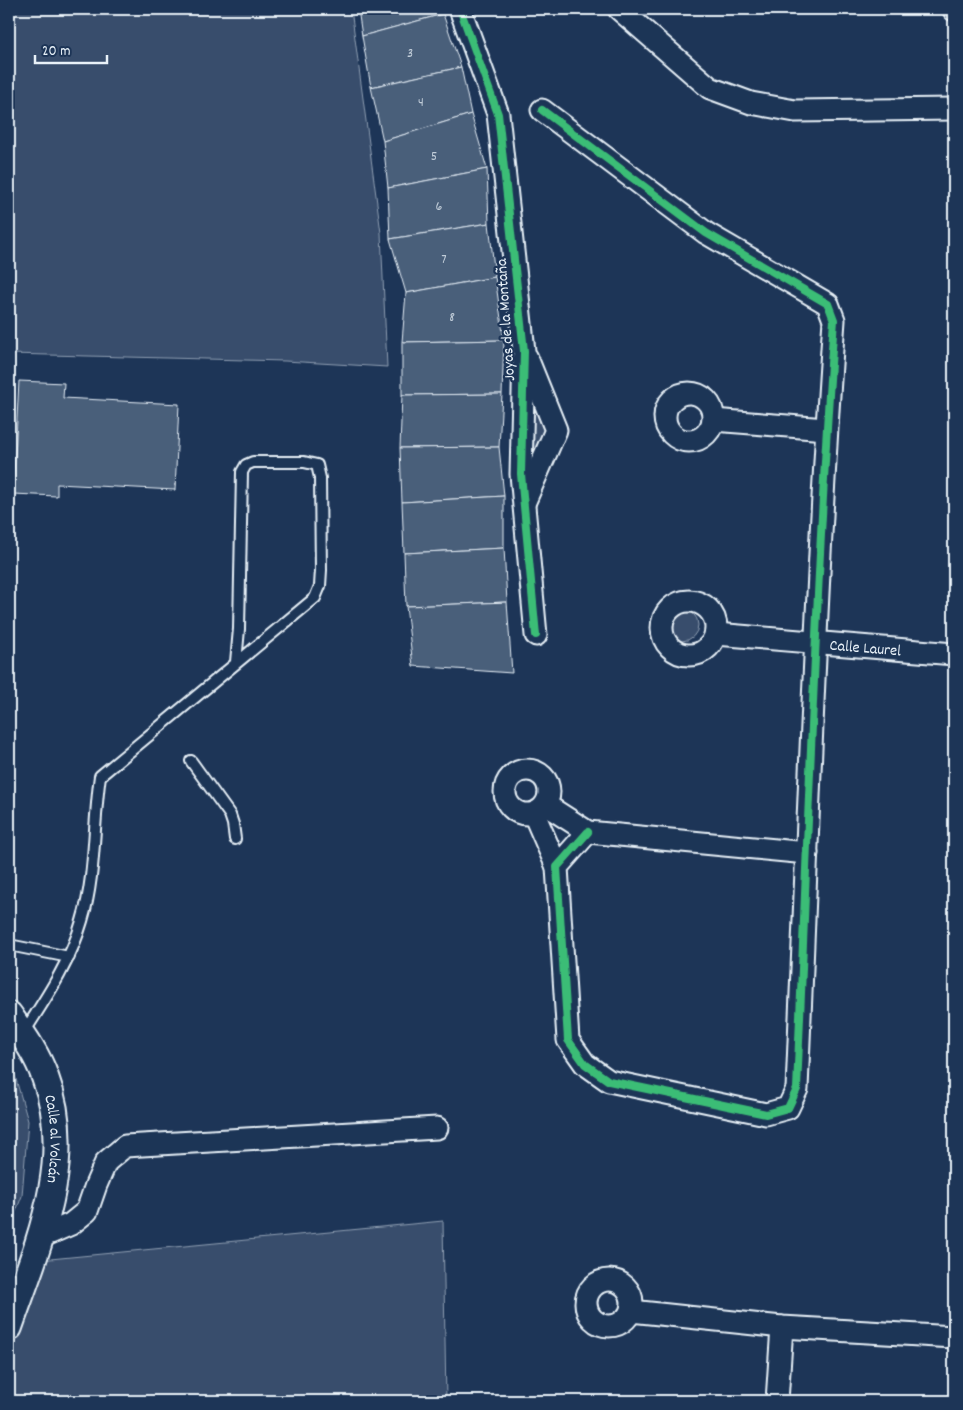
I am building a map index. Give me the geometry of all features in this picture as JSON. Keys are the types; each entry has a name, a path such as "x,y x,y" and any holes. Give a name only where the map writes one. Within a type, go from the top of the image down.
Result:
{"street":[{"name":"Joyas de la Montaña","path":"460,9 498,114 524,351 521,474 536,635"},
{"path":"619,9 710,88 751,104 795,111 954,109"},
{"path":"542,110 706,233 828,304 834,320 826,429 797,1090 788,1108 766,1114 609,1081 584,1064 568,1040 557,867 540,810 588,832 807,853"},
{"name":"Joyas de la Montaña","path":"524,351 556,430 524,504"},
{"path":"713,420 826,429"},
{"name":"Calle Laurel","path":"716,634 954,654"},
{"path":"557,867 588,832"},
{"name":"Calle al Volcán","path":"9,1327 41,1237 56,1158 56,1126 51,1094 45,1077 16,1025"},
{"path":"41,1237 71,1224 88,1211 106,1162 124,1146 437,1128"},
{"path":"631,1311 782,1326 954,1338"},
{"path":"777,1401 782,1326"}],"lane":[{"path":"16,1025 60,975 69,957 82,921 90,882 100,776 314,598 320,586 320,478 316,465 304,462 254,462 246,465 242,472 239,629 236,662"},
{"path":"191,760 230,815 234,839"},
{"path":"9,945 69,957"}],"shaded area":[{"path":"9,9 351,9 381,233 387,367 285,361 9,354"},
{"path":"531,405 542,420 546,440 538,451 531,448"},
{"path":"682,609 693,614 698,625 693,636 682,641 671,636 666,625 671,614"},
{"path":"9,1055 28,1121 22,1196 9,1229"},
{"path":"443,1221 446,1401 9,1401 9,1353 40,1260"}],"building":[{"path":"358,9 442,9 443,14 362,36"},
{"path":"443,14 461,67 371,87 362,36"},
{"path":"461,67 471,114 383,141 371,87"},
{"path":"471,114 487,169 388,188 383,141"},
{"path":"487,169 489,223 390,239 388,188"},
{"path":"489,223 495,277 406,293 390,239"},
{"path":"495,277 504,340 402,342 406,293"},
{"path":"504,340 502,394 402,395 402,342"},
{"path":"19,381 64,383 63,398 179,404 175,490 57,484 57,496 13,494"},
{"path":"502,394 499,447 400,448 402,395"},
{"path":"499,447 504,496 402,502 400,448"},
{"path":"504,496 504,548 404,553 402,502"},
{"path":"504,548 507,602 406,606 404,553"},
{"path":"507,602 512,673 413,666 406,606"}],"cycle path":[{"path":"460,9 498,114 524,351 521,474 536,635"},
{"path":"542,110 706,233 828,304 834,320 817,608 797,1089 788,1108 766,1114 609,1081 585,1064 568,1040 557,867 588,832"}]}
